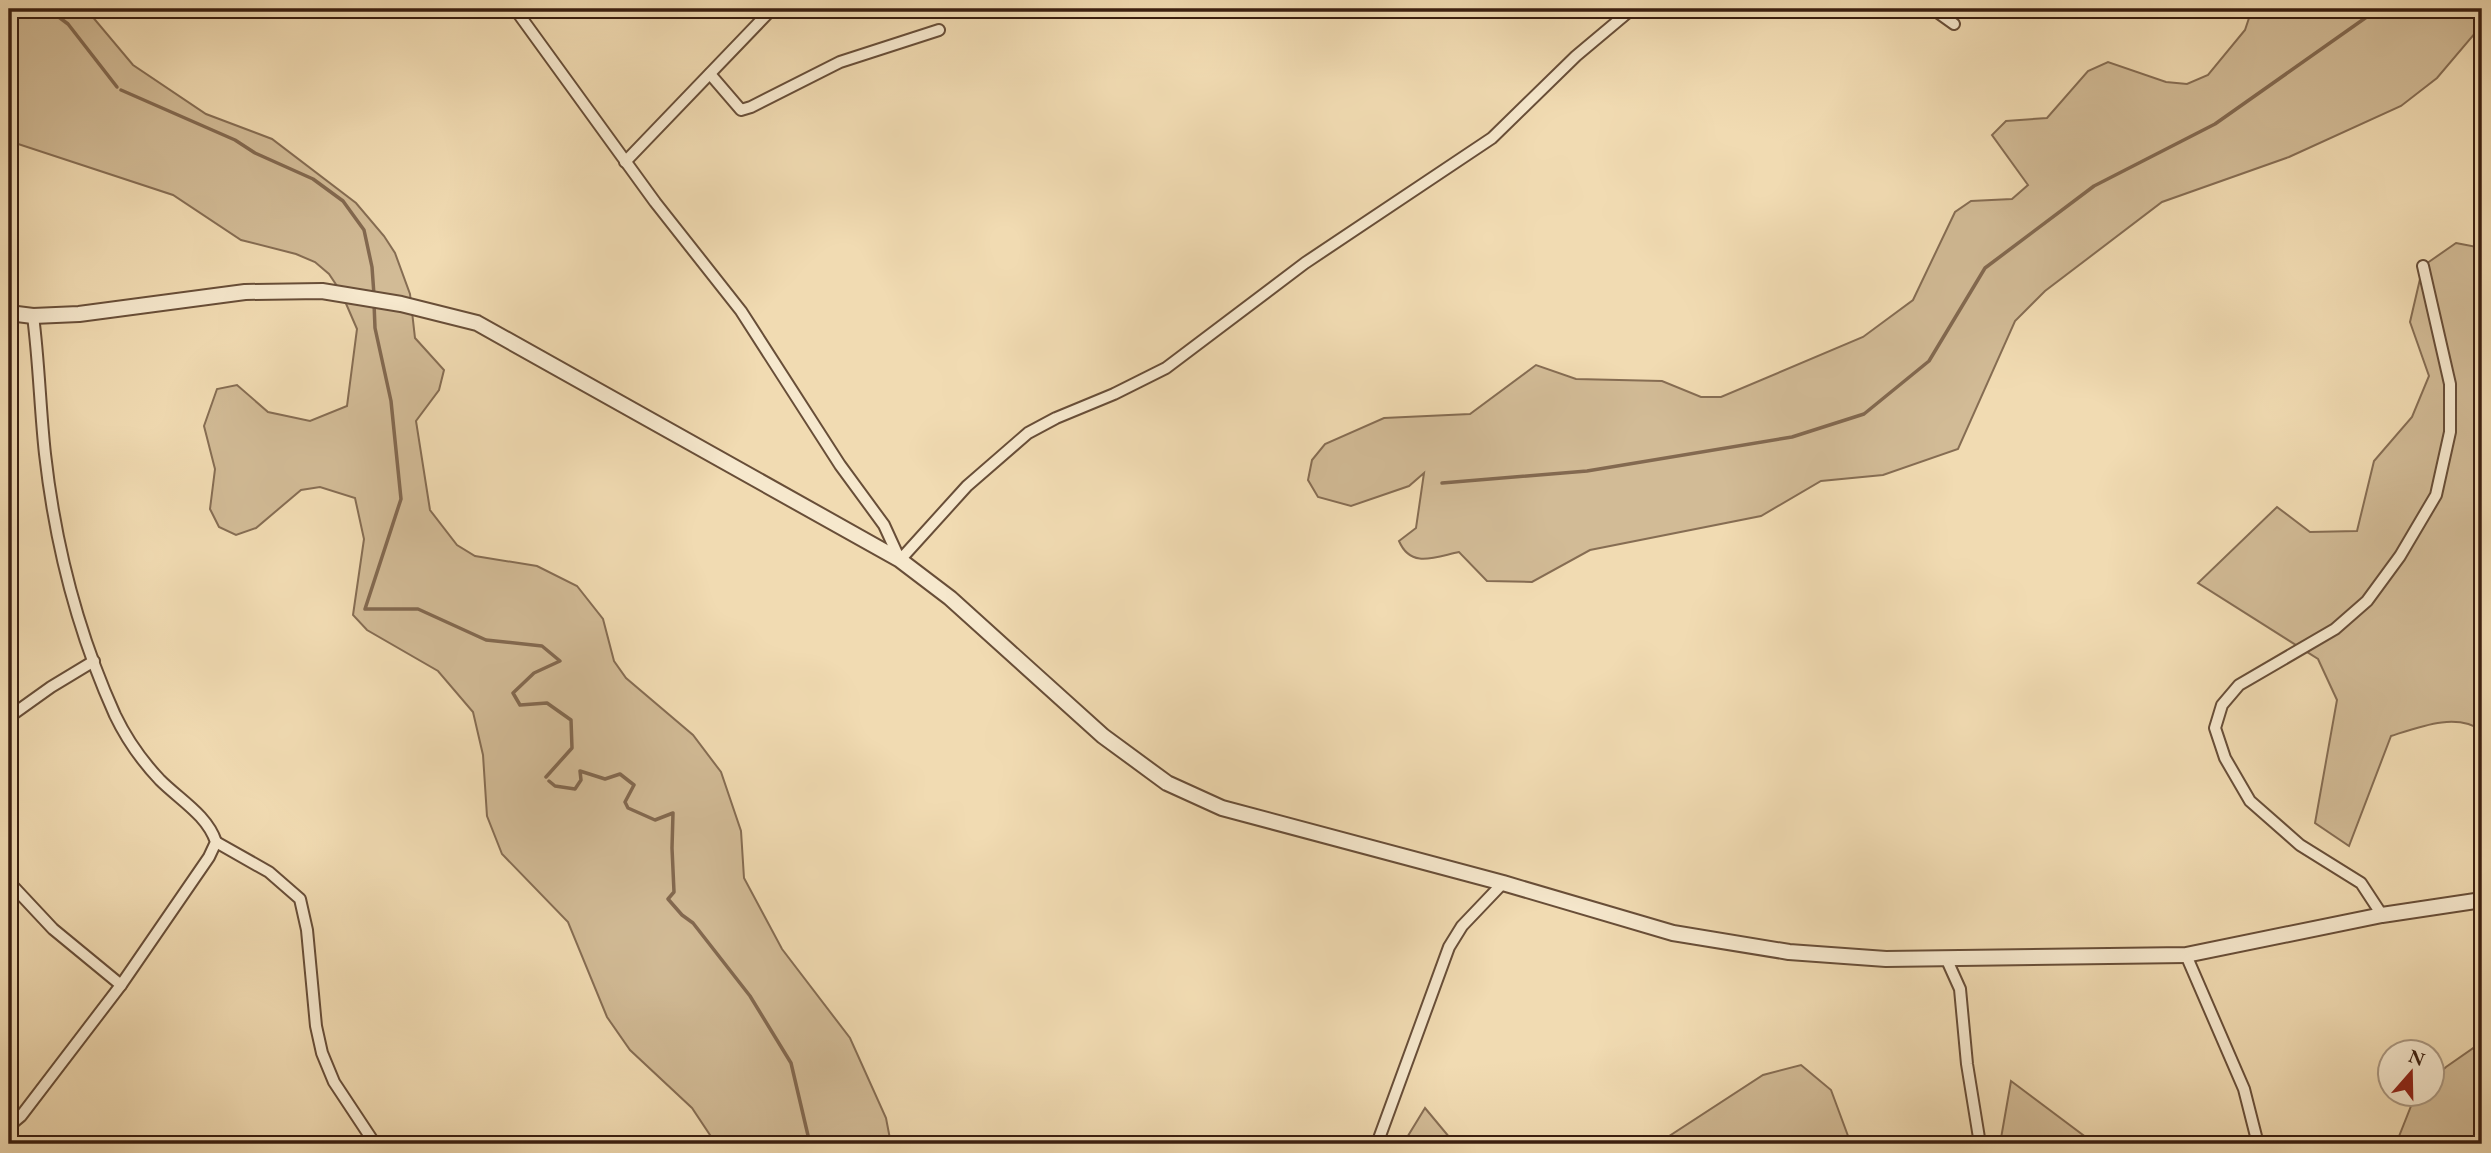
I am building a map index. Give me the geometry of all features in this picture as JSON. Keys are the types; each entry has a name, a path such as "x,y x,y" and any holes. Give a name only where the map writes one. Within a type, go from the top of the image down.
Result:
{"street":[{"path":"515,9 583,99 625,162 741,311 840,465 884,525 900,560"},
{"path":"625,162 772,9"},
{"path":"900,560 967,486 1028,433 1166,368 1305,263 1492,138 1576,56 1632,9"},
{"path":"1933,9 1954,24"},
{"path":"710,74 741,110 840,62 939,30"},
{"path":"2382,915 2361,883 2300,845 2250,801 2225,758 2216,728 2222,705 2239,685 2335,629 2367,601 2400,556 2436,495 2450,432 2450,384 2423,267"},
{"path":"9,313 33,316 79,314 245,292 322,291 401,304 477,323 900,560 950,598 1103,736 1167,783 1222,808 1503,883 1673,933 1789,952 1886,959 2186,955 2382,915 2482,900"},
{"path":"9,1126 21,1116 121,985 209,857 216,842 212,829 160,779 132,745 116,716 94,661 63,561 45,457 33,316"},
{"path":"9,717 94,661"},
{"path":"216,842 270,872 300,899 307,930 316,1026 322,1054 334,1082 375,1144"},
{"path":"9,882 53,929 121,985"},
{"path":"1377,1144 1449,947 1462,926 1503,883"},
{"path":"2186,955 2244,1089 2258,1144"},
{"path":"1946,958 1960,989 1967,1064 1980,1144"}],"shaded area":[{"path":"9,9 86,9 133,65 206,114 272,139 356,203 384,236 395,253 410,294 415,338 444,370 439,390 416,421 430,510 457,545 475,556 537,566 577,586 603,619 614,661 626,678 693,735 721,772 741,831 744,878 782,949 850,1038 886,1118 891,1144 716,1144 692,1108 630,1050 607,1017 568,922 502,854 487,816 483,755 473,712 438,671 367,630 353,615 364,539 355,498 320,487 301,490 256,528 236,535 219,527 210,509 215,469 204,426 217,389 237,385 268,412 310,421 347,406 357,329 341,292 329,274 315,262 296,254 241,240 173,195 9,141"},
{"path":"2248,9 2482,9 2482,25 2437,78 2401,106 2289,157 2162,202 2045,291 2015,321 1958,449 1883,475 1821,481 1761,516 1590,550 1532,582 1487,581 1459,552 1425,559 1410,555 1404,550 1399,541 1416,528 1424,473 1409,486 1351,506 1318,497 1308,480 1312,460 1325,444 1384,418 1470,414 1536,365 1576,379 1662,381 1701,397 1721,397 1863,337 1913,300 1955,212 1971,201 2012,199 2028,185 1992,135 2006,121 2047,118 2088,71 2108,62 2166,82 2187,84 2208,75 2245,30 2251,12"},
{"path":"2456,243 2482,248 2482,731 2472,725 2450,722 2426,725 2391,736 2349,846 2315,823 2337,700 2318,659 2198,583 2277,507 2310,532 2357,531 2374,461 2412,417 2429,376 2410,322 2423,266"},
{"path":"2482,1042 2482,1144 2396,1144 2410,1108 2446,1108 2446,1067"},
{"path":"1801,1065 1831,1090 1851,1144 1657,1144 1763,1075"},
{"path":"2011,1081 2095,1144 2000,1144"},
{"path":"1425,1108 1455,1144 1403,1144"}],"waterway":[{"path":"48,9 68,24 117,87"},
{"path":"1442,483 1587,471 1792,437 1864,414 1929,361 1985,268 2094,186 2215,124 2378,9"},
{"path":"121,90 235,140 255,153 313,179 343,201 364,230 372,267 374,295"},
{"path":"374,303 375,328 391,401 401,499 365,609 418,609 486,640 542,646 560,661 534,673 513,693 520,705 547,703 571,720 572,748 546,777"},
{"path":"549,781 555,786 575,789 581,780 580,771 605,779 620,774 634,785 625,802 628,808 655,820 673,813 674,892 668,899 693,923 750,996 791,1063 810,1144"}]}
